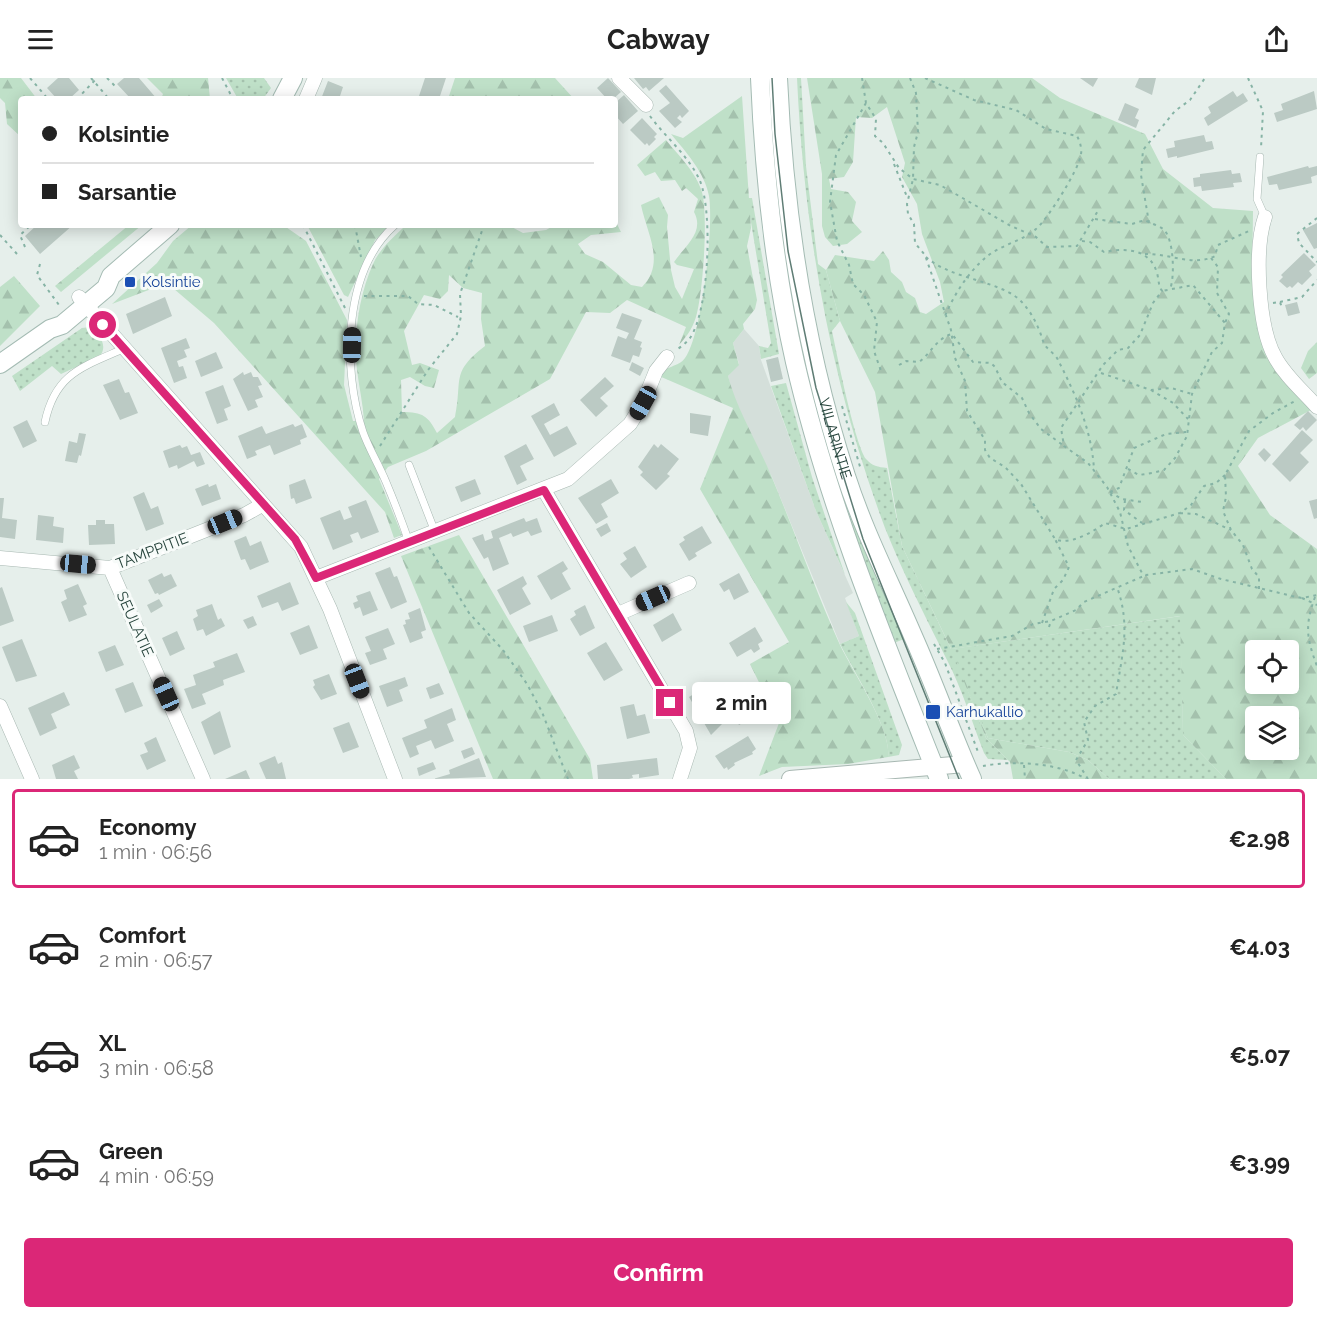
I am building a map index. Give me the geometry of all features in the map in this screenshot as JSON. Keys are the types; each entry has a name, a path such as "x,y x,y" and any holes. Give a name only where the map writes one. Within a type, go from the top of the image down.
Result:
{"main road":[{"path":"284,96 293,78"},
{"name":"VIILARINTIE","path":"760,78 770,216 795,363 821,456 888,652 937,774"},
{"name":"VIILARINTIE","path":"778,78 790,230 808,331 824,400 868,537 975,767"},
{"path":"0,364 50,328 55,317 82,301 101,279 111,276 167,228"}],"street":[{"path":"307,96 315,78"},
{"path":"619,78 646,105"},
{"path":"1264,221 1259,234 1261,305 1266,337 1275,359 1317,406"},
{"path":"82,301 301,547 316,578 395,779"},
{"path":"316,578 568,479 630,424 643,403 656,371 666,357"},
{"path":"544,490 686,731 690,748 680,779"},
{"name":"TAMPPITIE","path":"0,558 110,568 244,515 262,505"},
{"name":"SEULATIE","path":"110,568 203,779"},
{"path":"618,614 689,583"},
{"path":"0,706 32,779"},
{"path":"790,779 937,774 975,767"}],"lane":[{"path":"1260,157 1257,199 1264,221"},
{"path":"392,228 363,268 356,296 352,367 357,408 363,433 409,542"},
{"path":"45,422 49,405 59,384 81,369 123,349"},
{"path":"409,465 429,534"}],"path":[{"path":"30,78 45,96"},
{"path":"91,78 106,96"},
{"path":"80,96 97,78"},
{"path":"107,78 117,88"},
{"path":"222,78 231,96"},
{"path":"862,78 866,104 876,118 875,136 883,143 893,161 907,197 915,243 933,263 953,273 970,276 1012,294 1021,302 1042,334 1047,347 1056,356 1087,423 1095,470"},
{"path":"907,197 913,179 918,111 916,93 910,78"},
{"path":"925,78 974,100 1016,110 1046,129 1068,136 1077,136 1081,154 1064,192 1047,212 1044,220 1028,234 992,252 954,296 945,316"},
{"path":"1149,223 1141,175 1143,150 1175,111 1190,99 1205,78"},
{"path":"1248,78 1263,111 1260,157"},
{"path":"866,104 836,155 830,202 833,213 832,224 849,265 853,284 864,295 877,322 874,351 881,371"},
{"path":"646,105 650,117 694,169 705,194 707,209 707,255 698,321 690,338 666,357"},
{"path":"893,161 913,179 940,185 1047,247 1077,246 1099,209"},
{"path":"1317,218 1297,234 1299,243 1317,262"},
{"path":"1095,219 1132,224 1145,220 1163,229 1168,235 1174,273 1170,289"},
{"path":"1142,254 1205,261 1215,256 1218,245 1264,221"},
{"path":"25,247 20,235 28,228"},
{"path":"305,228 353,324"},
{"path":"356,228 363,268"},
{"path":"374,457 428,370 457,334 461,316 460,294 483,228"},
{"path":"0,235 17,254"},
{"path":"1082,241 1090,242 1104,252 1129,249 1148,257 1157,273 1162,291"},
{"path":"925,255 952,334 955,358 965,381 967,411 985,440 990,458 1005,467 1021,484 1055,539 1069,567 1063,580 1054,589 1042,623"},
{"path":"1128,469 1139,475 1164,470 1183,445 1192,394 1212,352 1222,343 1225,322 1229,314 1217,293 1218,267 1211,258"},
{"path":"40,264 37,275 59,305"},
{"path":"1280,302 1302,297 1317,280"},
{"path":"1064,446 1062,424 1073,414 1083,393 1118,350 1128,348 1140,335 1153,303 1162,291 1193,285 1225,322"},
{"path":"356,296 408,296 418,304 434,305 458,317"},
{"path":"899,365 906,361 919,362 934,349 942,338 952,334"},
{"path":"952,334 973,362 991,363 995,367 1002,382 1022,398 1029,413 1041,429 1095,470 1110,492 1126,529 1128,546 1142,573 1146,575"},
{"path":"1100,372 1151,390 1173,403 1188,419"},
{"path":"1151,390 1171,388 1192,394"},
{"path":"1259,589 1259,577 1252,569 1243,544 1231,530 1223,511 1225,475 1234,453 1249,431 1273,413 1293,404 1303,391"},
{"path":"840,398 861,471"},
{"path":"1110,492 1119,488 1134,448 1166,434 1187,432"},
{"path":"1180,513 1191,505 1203,486 1216,483 1225,475"},
{"path":"1110,492 1125,500 1142,502"},
{"path":"1124,510 1125,500"},
{"path":"1119,511 1124,510 1142,523"},
{"path":"1055,539 1060,541 1078,539 1105,523 1126,529 1180,513 1196,513 1231,530"},
{"path":"429,534 464,607 503,650 527,684 546,721 568,779"},
{"path":"937,649 1012,636 1033,624 1051,621 1117,586 1140,577 1192,569 1259,589 1302,598 1317,605"},
{"path":"1140,577 1142,573"},
{"path":"1087,779 1076,759 1088,740 1084,722 1095,706 1116,694 1127,634 1123,602 1117,586"},
{"path":"1302,598 1316,596 1308,615 1307,639 1317,666"},
{"path":"1048,627 1051,621"},
{"path":"931,640 957,692 975,767 995,764 1024,765 1057,769 1087,779"},
{"path":"1024,765 1025,779"}],"shaded area":[{"path":"744,329 759,346 761,360 816,511 853,593 845,598 859,636 840,644 772,477 735,404 728,376 739,364 733,343"}],"green space":[{"path":"0,78 21,78 35,96 18,96 18,134 7,124 5,103 0,98"},
{"path":"147,78 208,78 210,96 162,96 163,94"},
{"path":"226,78 264,78 271,88 265,96 236,96"},
{"path":"455,78 555,78 571,96 449,96"},
{"path":"762,78 773,78 804,333 909,637 889,645 837,495 796,347"},
{"path":"797,78 801,78 806,166 818,264 826,270 840,321 832,331 852,418 866,459 875,466 887,468 902,546 951,649 1181,616 1183,735 1226,779 1109,779 1088,760 1069,752 988,738 965,683 986,738 1008,760 988,759 984,753 957,682 885,528 849,418 823,306 814,250 806,193"},
{"path":"807,78 1032,78 1060,98 1145,134 1163,169 1213,208 1253,211 1254,302 1260,337 1270,358 1311,410 1258,438 1238,466 1270,515 1317,549 1317,779 1226,779 1183,735 1180,616 952,649 988,738 1069,752 1088,760 1109,779 1013,779 1010,762 986,738 953,653 902,546 875,392 840,321 826,270 835,255 874,261 883,251 889,260 891,272 902,282 906,292 915,298 920,312 926,314 944,302 940,282 922,234 917,204 902,177 905,163 887,107 872,118 856,117 853,162 844,177 829,179 831,189 848,192 856,202 852,221 862,232 847,244 833,246 825,237 822,226 822,174"},
{"path":"742,96 751,228 747,246 757,300 755,309 743,324 744,329 733,343 739,365 728,376 737,403 773,480 831,625 878,717 888,746 888,757 848,764 782,767 759,776 779,723 750,664 789,642 700,489 733,408 659,376 664,370 682,361 691,346 701,305 710,231 707,187 694,163 671,134 683,138"},
{"path":"666,140 690,169 701,189 705,214 703,269 697,313 688,334 679,345 686,327 627,300 610,313 586,312 550,379 426,451 388,467 379,479 402,535 394,538 385,512 214,323 167,283 112,304 157,263 173,241 188,228 287,228 306,241 347,320 344,385 353,421 364,421 356,357 361,302 376,258 403,228 514,228 523,233 550,228 618,228 618,226 621,232 591,235 578,244 585,254 603,262 631,285 642,287 649,278 654,258 641,205 659,197 668,215 671,270 675,287 682,299 694,269 677,265 674,262 695,232 697,219 694,212 698,199 686,188 682,191 675,180 661,181 655,172 645,176 637,165","holes":["449,275 463,288 482,293 481,319 485,346 462,370 455,417 437,433 424,416 402,412 401,380 410,377 425,386 434,388 439,370 420,363 412,365 404,331 424,295 440,299 448,291"]},
{"path":"747,198 752,198 779,354 761,359 759,346 768,348 771,343"},
{"path":"125,228 138,228 61,292 55,286"},
{"path":"309,228 388,228 375,240 348,297 344,295"},
{"path":"14,276 40,306 0,346 0,287"},
{"path":"90,327 102,340 103,348 100,356 61,374 52,366 20,391 12,376 82,328"},
{"path":"1317,342 1317,373 1309,379 1301,368 1308,351"},
{"path":"786,383 812,477 845,575 816,511 771,386"},
{"path":"459,535 590,759 593,779 493,779 401,556"},
{"path":"846,602 855,613 902,745 899,755 888,757 888,746 878,717 840,644 859,636"}],"building":[{"path":"58,78 69,78 79,90 72,96 54,96 47,88"},
{"path":"124,78 139,78 154,96 128,96 117,84"},
{"path":"425,78 446,78 440,96 419,96"},
{"path":"608,78 621,92 616,96 604,96 597,88"},
{"path":"634,78 664,78 649,91 646,87 643,89"},
{"path":"1080,78 1098,78 1093,87"},
{"path":"1139,78 1156,78 1152,95 1135,87"},
{"path":"328,81 343,87 340,96 322,96"},
{"path":"666,85 689,111 682,118 680,115 677,118 682,122 675,128 659,111 670,103 659,91"},
{"path":"1233,91 1237,97 1243,93 1248,101 1208,126 1204,118 1211,113 1208,107"},
{"path":"1314,91 1317,109 1277,122 1274,113 1283,110 1281,104"},
{"path":"624,95 638,111 623,124 618,118 618,100"},
{"path":"1125,103 1139,109 1135,118 1139,120 1136,128 1118,120"},
{"path":"642,118 657,134 654,137 656,139 649,146 647,143 645,145 630,130"},
{"path":"1204,135 1206,142 1212,141 1214,149 1168,158 1166,149 1175,147 1174,141"},
{"path":"1308,166 1309,168 1317,166 1317,175 1311,177 1312,183 1279,190 1277,184 1269,185 1267,177"},
{"path":"1231,170 1232,174 1240,173 1242,182 1233,183 1234,187 1202,191 1201,186 1194,187 1193,178 1200,177 1200,174"},
{"path":"1317,223 1317,248 1314,249 1303,230"},
{"path":"34,228 70,228 40,254 25,236"},
{"path":"1304,253 1316,265 1309,271 1312,275 1302,285 1298,282 1292,288 1290,286 1287,288 1279,281 1283,277 1281,275"},
{"path":"165,297 172,316 133,334 126,314"},
{"path":"1297,302 1300,313 1288,316 1285,305"},
{"path":"622,313 642,320 634,339 642,342 640,347 642,348 639,357 633,355 630,363 611,356 618,336 626,339 629,333 616,328"},
{"path":"186,338 190,348 184,350 187,357 177,361 179,367 183,366 187,378 174,383 161,348"},
{"path":"216,352 223,368 201,377 195,361"},
{"path":"778,357 783,379 771,382 766,360"},
{"path":"632,362 644,368 640,376 629,370"},
{"path":"243,372 244,375 251,372 253,377 258,377 262,385 258,386 263,397 255,400 258,407 248,411 233,379"},
{"path":"605,377 614,386 600,398 608,406 596,417 580,400"},
{"path":"119,379 125,393 129,392 138,413 120,420 103,385"},
{"path":"223,385 231,406 224,409 228,420 217,424 205,392"},
{"path":"554,403 560,415 544,424 550,435 567,426 577,444 554,457 531,416"},
{"path":"1308,411 1317,420 1306,431 1303,427 1300,430 1294,425"},
{"path":"690,413 711,416 708,436 690,433"},
{"path":"27,420 37,441 23,448 13,427"},
{"path":"293,424 295,427 302,424 307,437 300,440 301,444 274,455 270,445 255,451 257,455 247,459 238,436 262,426 266,434"},
{"path":"1302,430 1313,440 1300,453 1309,462 1290,482 1272,464"},
{"path":"79,433 86,434 81,456 79,455 77,463 65,461 69,441 77,443"},
{"path":"526,444 534,459 520,466 527,480 517,485 504,456"},
{"path":"654,444 658,448 661,444 679,459 667,474 670,476 656,490 640,475 643,472 638,467"},
{"path":"180,445 182,448 187,446 191,455 200,452 205,464 197,467 194,461 178,469 177,465 169,468 163,451"},
{"path":"1264,448 1271,455 1265,462 1258,454"},
{"path":"305,479 312,498 296,504 294,498 291,499 289,485"},
{"path":"475,479 481,494 461,502 455,487"},
{"path":"611,479 619,493 601,504 608,517 596,524 578,498"},
{"path":"208,484 209,487 216,484 221,499 202,506 195,489"},
{"path":"144,492 151,509 158,506 164,524 146,531 133,497"},
{"path":"0,498 4,498 2,518 17,520 15,539 0,537"},
{"path":"1317,499 1317,518 1314,519 1309,501"},
{"path":"366,500 379,532 361,539 358,532 350,535 353,542 333,550 320,518 340,510 344,520 352,517 348,507"},
{"path":"38,515 54,517 53,526 64,528 63,543 36,540"},
{"path":"524,518 526,522 537,518 542,532 531,536 528,531 513,537 511,533 499,538 509,564 493,571 488,557 484,559 472,538 483,534 485,541 493,538 491,531"},
{"path":"96,520 105,520 105,524 114,524 115,544 89,545 88,525 96,525"},
{"path":"607,523 611,531 601,537 596,529"},
{"path":"702,526 712,543 695,553 697,556 689,561 679,544 685,540 683,537"},
{"path":"246,536 250,546 261,541 269,562 250,570 245,559 241,560 234,541"},
{"path":"635,546 647,567 631,578 620,564 627,559 623,553"},
{"path":"563,561 568,569 562,573 571,589 551,600 537,576"},
{"path":"390,567 394,577 397,576 407,602 391,609 375,573"},
{"path":"162,573 164,577 171,574 177,586 159,595 155,594 148,580"},
{"path":"739,573 749,592 734,600 729,589 724,592 719,584"},
{"path":"523,576 527,584 522,588 531,604 510,615 497,590"},
{"path":"290,582 299,604 282,611 278,602 262,608 257,596"},
{"path":"78,584 87,604 83,606 87,615 69,622 61,602 67,599 64,590"},
{"path":"2,587 14,621 0,626 0,588"},
{"path":"370,591 378,610 363,616 360,607 355,609 353,603 358,601 356,596"},
{"path":"159,599 163,606 151,613 147,605"},
{"path":"212,604 218,620 221,618 225,626 206,636 203,629 197,631 193,619 198,616 196,610"},
{"path":"585,605 595,628 580,636 570,619 576,615 574,611"},
{"path":"420,608 426,630 421,632 423,638 410,643 403,625 406,624 405,620 410,619 408,613"},
{"path":"673,613 682,630 662,642 653,625"},
{"path":"552,615 558,631 529,642 523,626"},
{"path":"253,616 257,625 248,629 243,620"},
{"path":"309,625 318,648 300,655 290,633"},
{"path":"755,627 763,641 758,644 760,649 754,653 751,649 737,657 729,643"},
{"path":"388,628 395,644 383,649 387,659 370,665 365,653 371,651 365,637"},
{"path":"177,631 185,649 170,656 162,638"},
{"path":"22,639 37,676 16,682 2,647"},
{"path":"606,642 623,670 604,681 587,653"},
{"path":"115,645 124,665 106,672 98,652"},
{"path":"237,653 245,672 223,680 224,685 202,694 206,704 192,709 184,689 196,685 193,675 215,667 213,662"},
{"path":"329,674 337,694 321,700 313,687 315,685 313,680"},
{"path":"405,677 408,686 399,690 403,701 387,707 379,686"},
{"path":"133,682 143,706 125,713 115,689"},
{"path":"439,683 444,694 430,699 426,688"},
{"path":"738,684 756,715 739,725 721,694"},
{"path":"702,689 722,724 711,735 689,697"},
{"path":"64,692 70,705 51,714 57,728 40,736 28,708"},
{"path":"634,704 637,716 645,714 650,733 627,739 620,707"},
{"path":"452,708 456,720 447,724 454,741 435,749 431,740 416,746 419,754 410,758 402,738 427,728 424,720"},
{"path":"220,711 231,747 214,755 201,722"},
{"path":"349,722 359,747 343,753 333,728"},
{"path":"748,736 756,749 752,752 753,754 734,763 735,765 728,770 727,767 724,769 715,756"},
{"path":"156,737 166,761 147,770 140,755 148,752 144,743"},
{"path":"472,747 475,754 464,759 461,751"},
{"path":"74,755 80,768 74,771 78,779 56,779 52,765"},
{"path":"275,756 278,764 282,762 286,779 266,779 259,763"},
{"path":"479,758 486,777 433,779 450,774 449,770"},
{"path":"657,758 659,775 639,778 639,774 632,775 633,778 629,779 598,779 597,765"},
{"path":"433,762 436,769 419,776 417,768"},
{"path":"246,770 250,779 225,779"}],"tram line":[{"path":"772,78 775,134 788,251 816,388 863,539 959,779"}],"place":[{"name":"Kolsintie","path":"130,282"},
{"name":"Karhukallio","path":"933,712"}],"route":[{"path":"103,325 262,505 295,539 307,556 316,578 544,490 670,703"}]}
